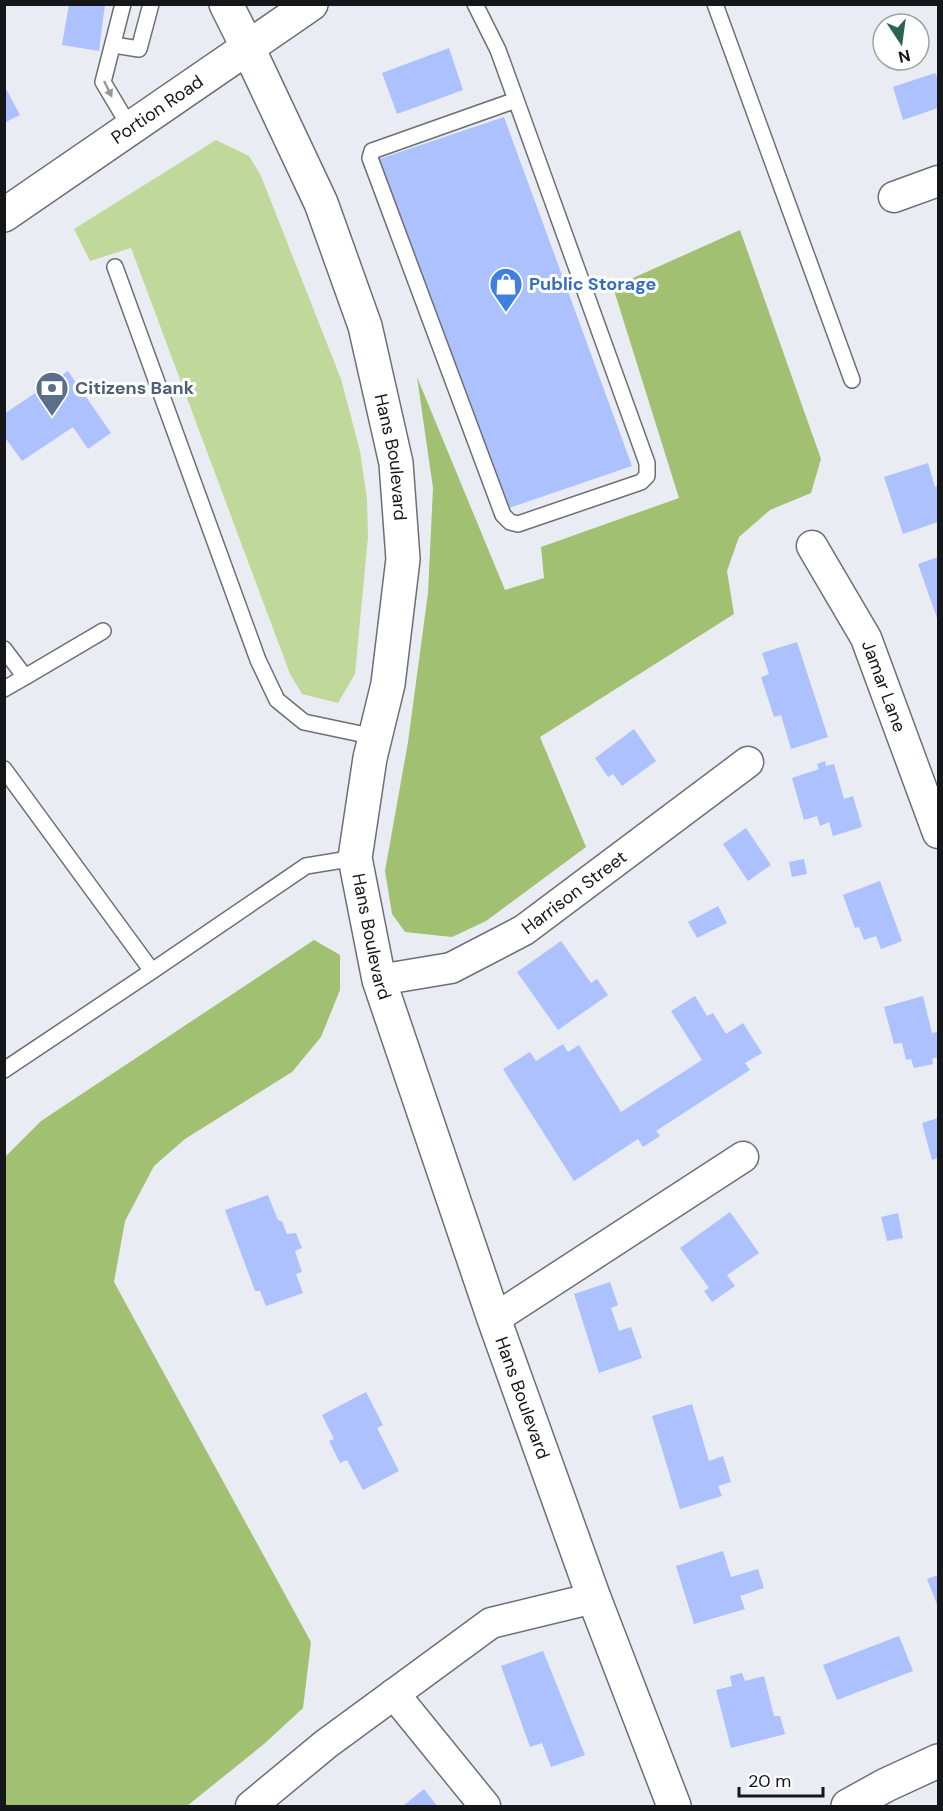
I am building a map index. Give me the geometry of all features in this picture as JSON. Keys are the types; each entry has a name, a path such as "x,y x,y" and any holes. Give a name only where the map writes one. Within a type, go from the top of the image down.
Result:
{"street":[{"name":"Hans Boulevard","path":"226,4 321,203 365,326 396,463 403,560 388,684 370,758 355,858 379,980 494,1318 594,1598 674,1806"},
{"name":"Portion Road","path":"4,215 311,4"},
{"path":"894,197 939,181"},
{"name":"Jamar Lane","path":"812,546 866,638 939,833"},
{"name":"Harrison Street","path":"379,980 451,968 524,930 748,762"},
{"path":"494,1318 743,1157"},
{"path":"251,1806 326,1744 490,1623 594,1598"},
{"path":"394,1694 485,1806"},
{"path":"848,1806 886,1785 939,1761"}],"lane":[{"path":"123,4 103,82 131,129"},
{"path":"114,45 139,49 151,4"},
{"path":"475,4 498,50 647,463 647,476 641,482 518,524 510,522 503,515 370,158 372,151 516,100"},
{"path":"715,4 852,380"},
{"path":"115,267 258,660 277,700 304,722 375,737"},
{"path":"4,689 103,632"},
{"path":"4,649 25,677"},
{"path":"4,769 152,971"},
{"path":"4,1070 306,866 355,858"}],"green space":[{"path":"216,140 249,156 261,176 341,379 360,451 367,499 368,537 355,674 338,703 302,694 290,674 131,248 90,261 74,229"},
{"path":"740,230 821,459 811,493 770,510 739,537 727,571 734,614 540,737 586,847 486,921 452,937 405,932 392,914 385,871 408,742 428,593 433,488 417,377 505,590 544,578 541,547 679,498 613,287"},
{"path":"314,940 340,955 340,990 321,1037 292,1072 185,1139 154,1166 125,1221 114,1282 311,1642 303,1708 264,1744 187,1806 5,1806 5,1157 41,1121"}],"building":[{"path":"69,4 105,4 99,51 62,45"},
{"path":"449,48 463,90 397,114 382,73"},
{"path":"935,73 938,77 938,108 903,120 893,87"},
{"path":"4,85 20,115 4,123"},
{"name":"Public Storage","path":"504,117 632,466 509,508 379,159"},
{"name":"Citizens Bank","path":"68,371 111,433 88,449 73,427 22,461 4,436 4,414"},
{"path":"928,463 935,487 938,486 938,522 903,534 884,477"},
{"path":"938,557 938,621 918,564"},
{"path":"797,642 828,737 791,749 781,715 774,717 761,677 769,674 762,653"},
{"path":"634,729 656,761 622,786 613,774 608,777 595,758"},
{"path":"825,761 826,766 834,764 844,799 853,796 862,827 833,836 829,822 820,826 817,816 804,820 792,778 819,769 817,764"},
{"path":"746,828 771,865 748,881 723,844"},
{"path":"804,859 807,874 792,877 789,862"},
{"path":"880,881 902,941 881,949 876,936 864,940 859,927 855,928 843,895"},
{"path":"718,906 727,923 697,938 688,922"},
{"path":"561,941 591,983 597,979 608,995 558,1030 517,972"},
{"path":"695,996 707,1016 713,1013 726,1034 743,1023 762,1053 745,1063 750,1070 656,1131 660,1136 643,1147 638,1139 574,1181 503,1069 530,1052 536,1061 563,1044 568,1052 579,1045 621,1112 702,1060 671,1011"},
{"path":"923,996 932,1033 937,1032 938,1057 932,1059 933,1064 914,1068 911,1059 906,1060 902,1043 894,1044 884,1007"},
{"path":"938,1118 938,1158 932,1160 922,1123"},
{"path":"268,1195 278,1220 282,1221 287,1234 296,1233 302,1248 295,1251 302,1272 296,1274 303,1293 266,1306 260,1291 255,1291 225,1210"},
{"path":"730,1212 759,1253 727,1275 735,1286 712,1302 704,1291 709,1288 680,1248"},
{"path":"898,1213 903,1238 887,1241 881,1217"},
{"path":"610,1282 618,1305 611,1308 619,1331 631,1327 642,1358 599,1373 574,1294"},
{"path":"366,1392 383,1425 377,1428 399,1471 363,1490 347,1460 340,1463 329,1441 334,1439 322,1415"},
{"path":"692,1404 709,1461 723,1456 731,1482 718,1486 722,1496 680,1509 652,1416"},
{"path":"723,1551 731,1577 758,1569 764,1588 740,1596 745,1609 694,1624 676,1566"},
{"path":"938,1575 938,1607 927,1579"},
{"path":"899,1636 913,1671 837,1700 823,1665"},
{"path":"543,1651 585,1755 551,1767 542,1743 530,1747 501,1666"},
{"path":"742,1673 745,1681 764,1676 774,1716 780,1716 785,1734 731,1748 716,1690 732,1686 730,1676"},
{"path":"424,1789 437,1806 403,1806"}],"place":[{"name":"Public Storage","path":"506,313"},
{"name":"Citizens Bank","path":"52,417"}]}
